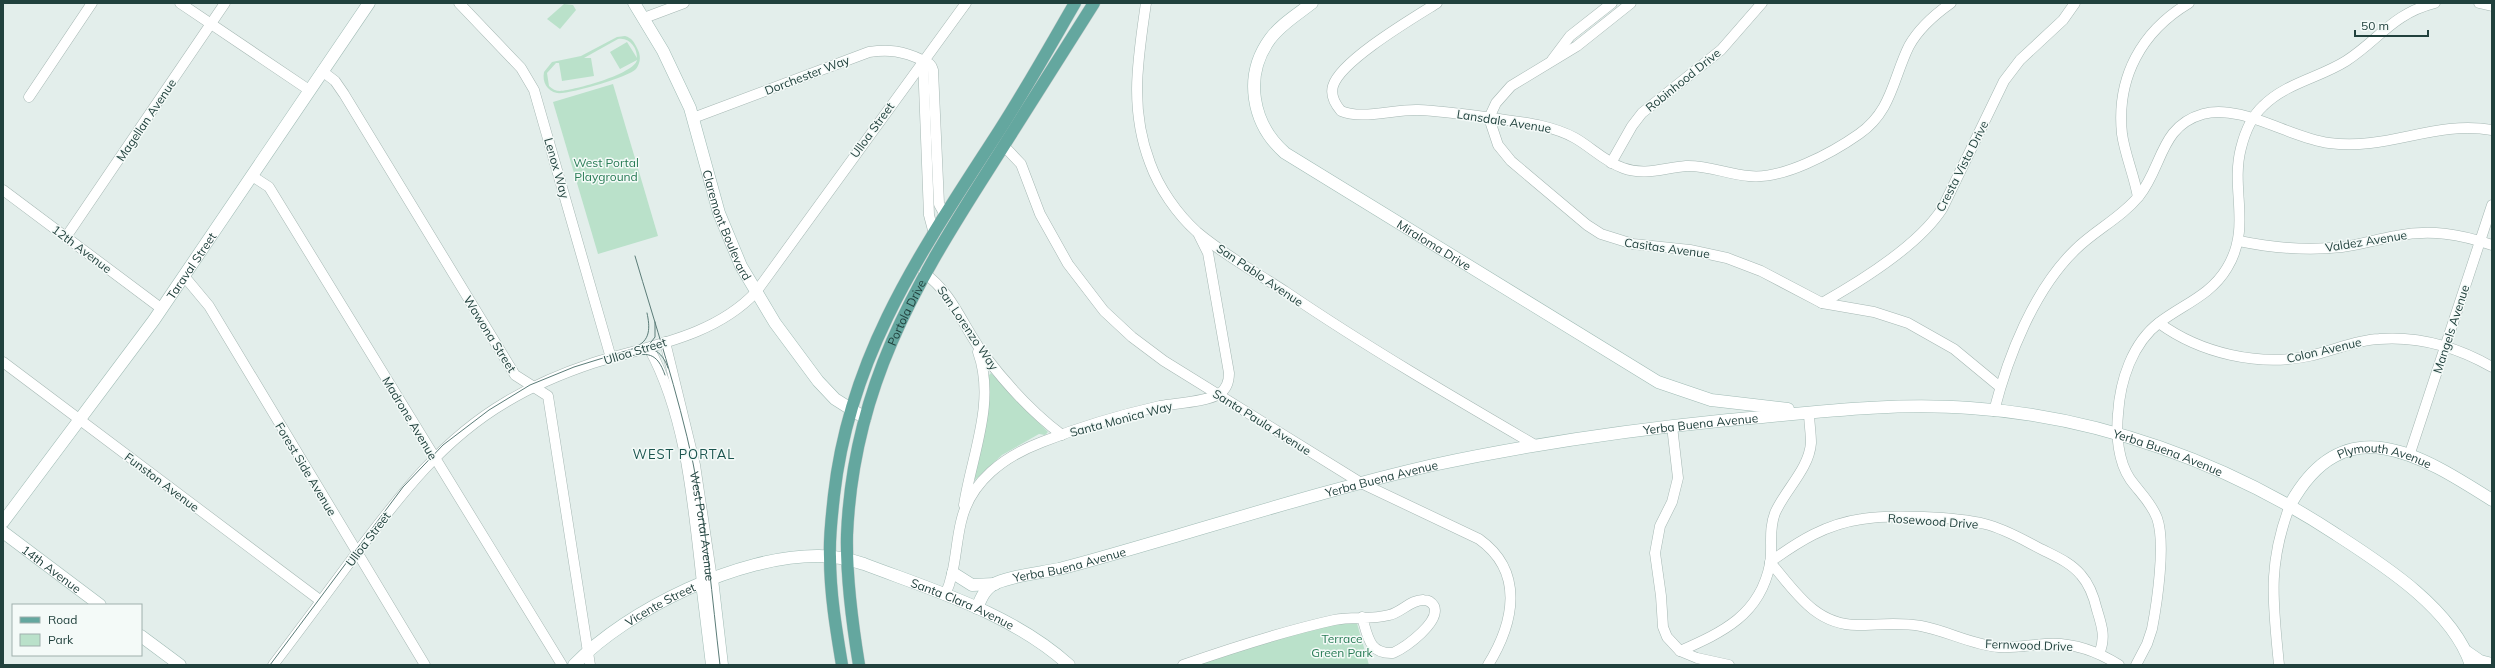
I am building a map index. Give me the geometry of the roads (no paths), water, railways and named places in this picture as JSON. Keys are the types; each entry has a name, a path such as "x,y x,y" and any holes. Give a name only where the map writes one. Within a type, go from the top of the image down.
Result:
{"main road":[{"name":"Portola Drive","path":"842,665 836,626 830,556 836,484 850,410 869,354 886,316 945,215 1001,128 1075,3"},
{"name":"Portola Drive","path":"859,665 850,604 847,559 852,486 865,418 891,341 924,273 1094,3"}],"street":[{"path":"29,97 92,3"},
{"path":"180,3 309,90"},
{"name":"Magellan Avenue","path":"66,237 225,3"},
{"name":"Taraval Street","path":"3,522 162,309 369,3"},
{"name":"Lenox Way","path":"459,3 521,68 534,90 611,358"},
{"name":"Claremont Boulevard","path":"634,3 668,60 693,118 718,213 733,249 756,292 775,323 811,372 828,392 850,410 865,418"},
{"path":"644,18 684,3"},
{"name":"Ulloa Street","path":"273,665 405,489 434,457 490,412 533,387 560,375 665,342 723,318 743,305 756,292 923,60 966,3"},
{"name":"San Pablo Avenue","path":"1146,3 1136,79 1136,97 1140,132 1156,179 1175,206 1197,232 1386,358 1535,445"},
{"name":"Miraloma Drive","path":"1312,3 1280,28 1270,39 1257,65 1254,94 1256,107 1260,121 1275,144 1295,161 1642,373 1693,395 1745,405"},
{"name":"Lansdale Avenue","path":"1437,3 1377,43 1343,69 1332,87 1332,96 1335,104 1349,114 1359,115 1396,110 1418,110 1537,124 1564,133 1590,147 1611,163 1622,168 1644,172 1685,166 1712,168 1750,177 1777,175 1789,171 1849,141 1872,124 1894,88 1903,60 1916,35 1936,13 1951,3"},
{"path":"1551,61 1570,36 1612,3"},
{"path":"1489,118 1496,103 1511,86 1538,72 1551,61 1578,46 1631,3"},
{"name":"Robinhood Drive","path":"1611,163 1623,141 1642,113 1721,50 1762,3"},
{"name":"Cresta Vista Drive","path":"1822,303 1854,285 1928,228 1942,208 2011,70 2053,30 2075,3"},
{"path":"2138,197 2122,134 2124,91 2133,62 2141,46 2158,25 2189,3"},
{"path":"2136,665 2147,644 2152,629 2160,536 2153,508 2129,477 2124,466 2117,435 2117,415 2122,382 2136,351 2159,323 2198,299 2220,279 2234,255 2239,241 2241,211 2238,164 2245,132 2252,119 2263,106 2285,89 2346,61 2403,15 2435,3"},
{"path":"2479,3 2492,6"},
{"name":"Dorchester Way","path":"693,118 869,52 897,50 923,60"},
{"path":"923,60 930,64 933,70 939,204 945,215"},
{"path":"923,60 929,215 934,234"},
{"name":"Wawona Street","path":"322,71 335,81 344,94 515,375 548,396 590,665"},
{"path":"1994,411 2000,387 2031,310 2051,278 2074,250 2128,208 2138,197 2151,177 2169,136 2186,122 2204,113 2217,111 2252,119 2306,139 2340,145 2388,142 2448,128 2492,130"},
{"name":"Casitas Avenue","path":"1489,118 1498,145 1511,161 1586,225 1601,234 1633,244 1690,250 1727,258 1760,271 1822,303 1874,312 1919,328 1954,349 2000,387"},
{"name":"Santa Paula Avenue","path":"1004,146 1021,164 1040,214 1068,264 1104,311 1147,350 1361,483 1479,539 1498,556 1509,580 1510,608 1501,641 1488,665"},
{"name":"Madrone Avenue","path":"252,176 269,187 562,665"},
{"name":"12th Avenue","path":"3,190 162,309"},
{"name":"Mangels Avenue","path":"2410,453 2492,205"},
{"path":"1197,232 1208,253 1229,373 1227,385 1218,395"},
{"name":"Valdez Avenue","path":"2239,241 2289,248 2325,249 2402,235 2432,232 2454,234 2492,245"},
{"name":"San Lorenzo Way","path":"924,273 943,290 972,338 1011,387 1062,435"},
{"name":"Forest Side Avenue","path":"184,276 209,306 425,665"},
{"name":"Colon Avenue","path":"2159,323 2174,333 2204,346 2237,356 2256,359 2285,359 2308,356 2349,344 2378,339 2412,339 2446,346 2492,367"},
{"name":"Santa Monica Way","path":"945,595 953,574 968,477 986,399 982,363 972,338"},
{"name":"West Portal Avenue","path":"665,342 695,465 707,581 712,665"},
{"name":"West Portal Avenue","path":"649,348 662,375 680,440 722,665"},
{"name":"Funston Avenue","path":"3,362 321,601"},
{"name":"Santa Monica Way","path":"961,520 974,492 995,467 1024,450 1062,435 1136,412 1218,395"},
{"path":"1739,419 1745,405"},
{"name":"Yerba Buena Avenue","path":"1745,405 1809,412"},
{"name":"Yerba Buena Avenue","path":"953,574 972,585 995,584 1094,560 1361,483 1428,466 1535,445 1605,434 1809,412 1902,406 1969,408 2046,419 2117,435 2200,463 2290,505 2357,548 2408,586 2444,620 2466,651"},
{"path":"1680,651 1726,629 1746,612 1762,589 1770,562 1770,536 1773,519 1781,500 1808,455 1811,443 1809,412"},
{"path":"1672,426 1678,478 1672,502 1660,526 1655,553 1661,596 1663,627 1670,641 1680,651 1697,658 1729,665"},
{"name":"Plymouth Avenue","path":"2290,505 2306,480 2317,469 2346,452 2362,448 2379,447 2410,453 2446,471 2492,500"},
{"path":"2279,665 2273,574 2279,538 2290,505"},
{"name":"Rosewood Drive","path":"1770,562 1811,535 1828,527 1863,518 1898,517 1986,524 2012,534 2060,559 2080,574 2093,594 2103,630 2104,639 2099,654"},
{"name":"14th Avenue","path":"3,532 99,604"},
{"name":"Vicente Street","path":"574,665 588,652 645,611 707,581 773,561 805,556 830,556"},
{"name":"Santa Clara Avenue","path":"830,556 847,559 977,608 1020,629 1068,665"},
{"name":"Fernwood Drive","path":"1770,562 1810,608 1832,621 1858,625 1906,624 1937,630 1984,645 2016,647 2058,644 2086,649 2119,665"},
{"path":"977,608 982,595 995,584"},
{"path":"1183,665 1323,623 1362,617 1391,615 1409,604 1425,600 1432,603 1435,610 1435,617 1430,624 1394,653 1378,652 1373,647 1362,617"},
{"path":"142,637 180,665"},
{"path":"2466,651 2480,661 2492,664"},
{"path":"2466,651 2471,665"}],"tram line":[{"path":"635,256 673,385 693,463 706,539 720,665"},
{"path":"635,347 647,337 649,328 647,313"},
{"path":"645,350 655,337 655,322"},
{"path":"270,665 403,487 443,445 489,410 530,385 574,367 632,349 644,348 654,350 659,353 668,368"},
{"path":"625,357 640,354 651,356 659,362 665,375"}],"district":[{"name":"WEST PORTAL","path":"684,454"}],"park label":[{"name":"West Portal Playground","path":"606,169"},
{"name":"Terrace Green Park","path":"1342,645"}]}
